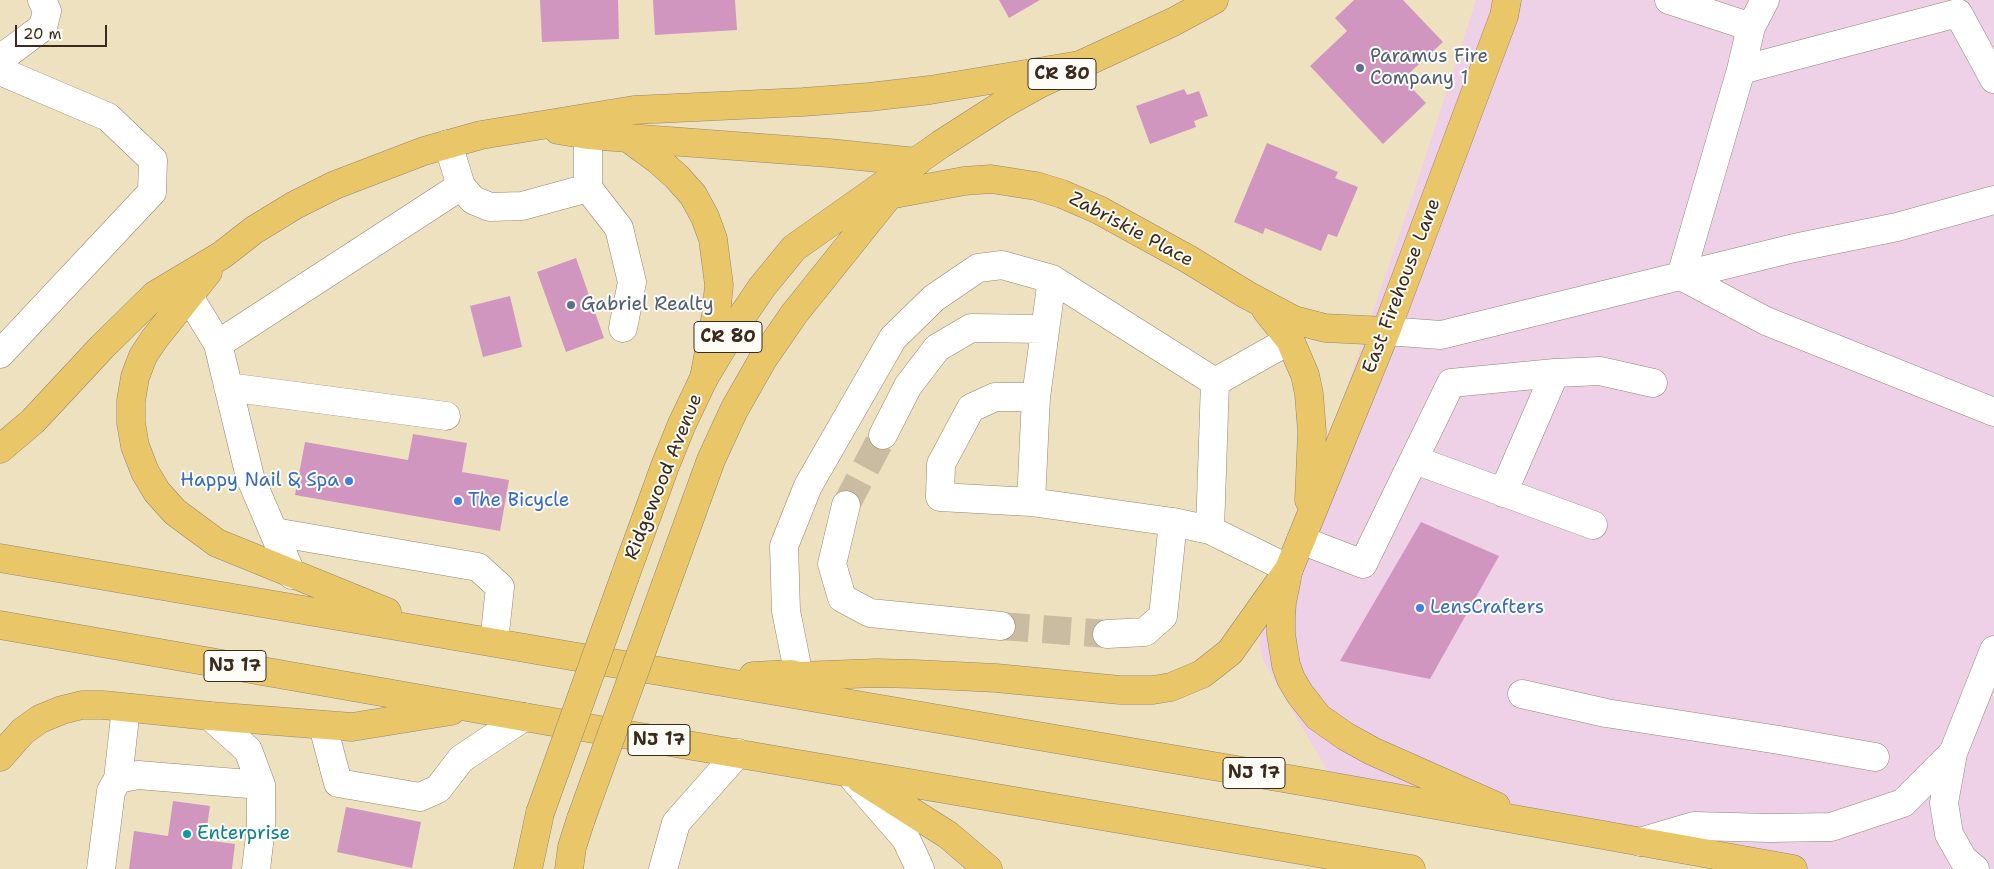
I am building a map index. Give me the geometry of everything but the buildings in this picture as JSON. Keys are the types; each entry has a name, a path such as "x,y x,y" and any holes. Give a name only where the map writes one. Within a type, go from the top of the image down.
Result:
{"main road":[{"name":"Ridgewood Avenue","path":"535,869 540,813 668,458 704,378 732,330 762,287 794,248 1005,103 1080,65 1173,22 1214,0"},
{"name":"East Firehouse Lane","path":"1289,569 1386,331 1508,5"},
{"path":"0,450 33,421 109,340 155,295 222,254 254,230 295,206 335,185 376,168 481,135 634,110 802,102 930,90 1080,65"},
{"path":"535,126 588,135 829,153 917,162"},
{"path":"628,138 658,160 693,195 705,217 713,239 719,285 716,315 704,378"},
{"name":"Ridgewood Avenue","path":"569,869 572,847 581,819 711,460 734,410 763,359 794,314 917,162"},
{"name":"Zabriskie Place","path":"890,195 956,183 991,179 1036,186 1062,194 1099,210 1179,254 1247,295"},
{"path":"222,254 155,338 144,356 135,377 131,401 131,423 134,446 145,472 157,492 175,512 194,528 217,543 439,633"},
{"path":"1247,295 1278,312 1311,325 1325,328 1386,331"},
{"path":"1247,295 1265,310 1290,340 1305,375 1311,413 1311,475 1304,534"},
{"name":"NJ 17","path":"0,558 714,680 1794,869"},
{"path":"714,680 791,674 799,676 877,673 996,678 1120,690 1154,690 1171,687 1202,674 1230,652 1289,569"},
{"path":"1289,569 1282,602 1281,634 1284,650 1291,679 1308,706 1318,717 1344,736 1372,751 1537,824"},
{"name":"NJ 17","path":"0,625 470,708 1411,869"},
{"path":"0,757 23,731 40,719 62,710 82,705 104,705 210,716 352,727 470,708"},
{"path":"848,772 932,824 988,869"},
{"path":"528,869 540,813"}],"lane":[{"path":"0,59 43,27 46,12 42,0"},
{"path":"1670,0 1751,27"},
{"path":"1681,276 1741,70 1751,27 1765,0"},
{"path":"1741,70 1958,13 1994,79"},
{"path":"0,71 108,117 153,160 152,192 0,354"},
{"path":"588,135 588,188 619,228 632,282 623,328"},
{"path":"448,144 461,186 473,200 490,207 522,206 588,188"},
{"path":"218,344 461,186"},
{"path":"1386,331 1441,335 1794,248 1897,227 1994,200"},
{"path":"799,676 786,611 784,546 808,486 893,338 934,298 978,268 1002,265 1052,279 1215,382"},
{"path":"1681,276 1766,320 1994,412"},
{"path":"1031,502 1036,397 1052,279"},
{"path":"188,295 218,344 250,477 292,575"},
{"path":"883,435 908,386 937,348 971,328 1045,329"},
{"path":"1215,382 1290,340"},
{"path":"1304,534 1364,564 1451,383 1555,372 1600,371 1653,383"},
{"path":"1503,493 1555,372"},
{"path":"1210,530 1215,382"},
{"path":"228,387 446,416"},
{"path":"1036,397 995,398 971,408 941,464 940,497 1031,502 1173,522 1210,530 1289,569"},
{"path":"1415,460 1593,526"},
{"path":"846,505 832,564 842,598 870,613 1001,626"},
{"path":"1107,634 1145,632 1163,616 1173,522"},
{"path":"274,532 478,567 500,587 494,642"},
{"path":"1975,869 1963,859 1949,834 1944,803 1953,753 1994,650"},
{"path":"1522,694 1606,713 1876,757"},
{"path":"101,869 111,791 118,779 126,708"},
{"path":"210,716 248,750 261,785 261,827 256,869"},
{"path":"323,726 338,783 420,797 438,789 461,759 524,717"},
{"path":"663,869 676,823 738,753"},
{"path":"1640,842 1694,826 1831,827 1903,804 1953,753"},
{"path":"848,772 906,839 920,869"},
{"path":"118,779 138,775 261,785"}],"shaded area":[{"path":"1476,0 1994,0 1994,869 1787,869 1331,777 1263,660 1259,643 1416,186"}],"tunnel":[{"path":"846,505 883,435"},
{"path":"1001,626 1107,634"}],"place":[{"name":"Paramus Fire Company 1","path":"1360,68"},
{"name":"Gabriel Realty","path":"571,305"},
{"name":"Happy Nail & Spa","path":"349,481"},
{"name":"The Bicycle","path":"458,501"},
{"name":"LensCrafters","path":"1420,608"},
{"name":"Enterprise","path":"187,834"}]}
